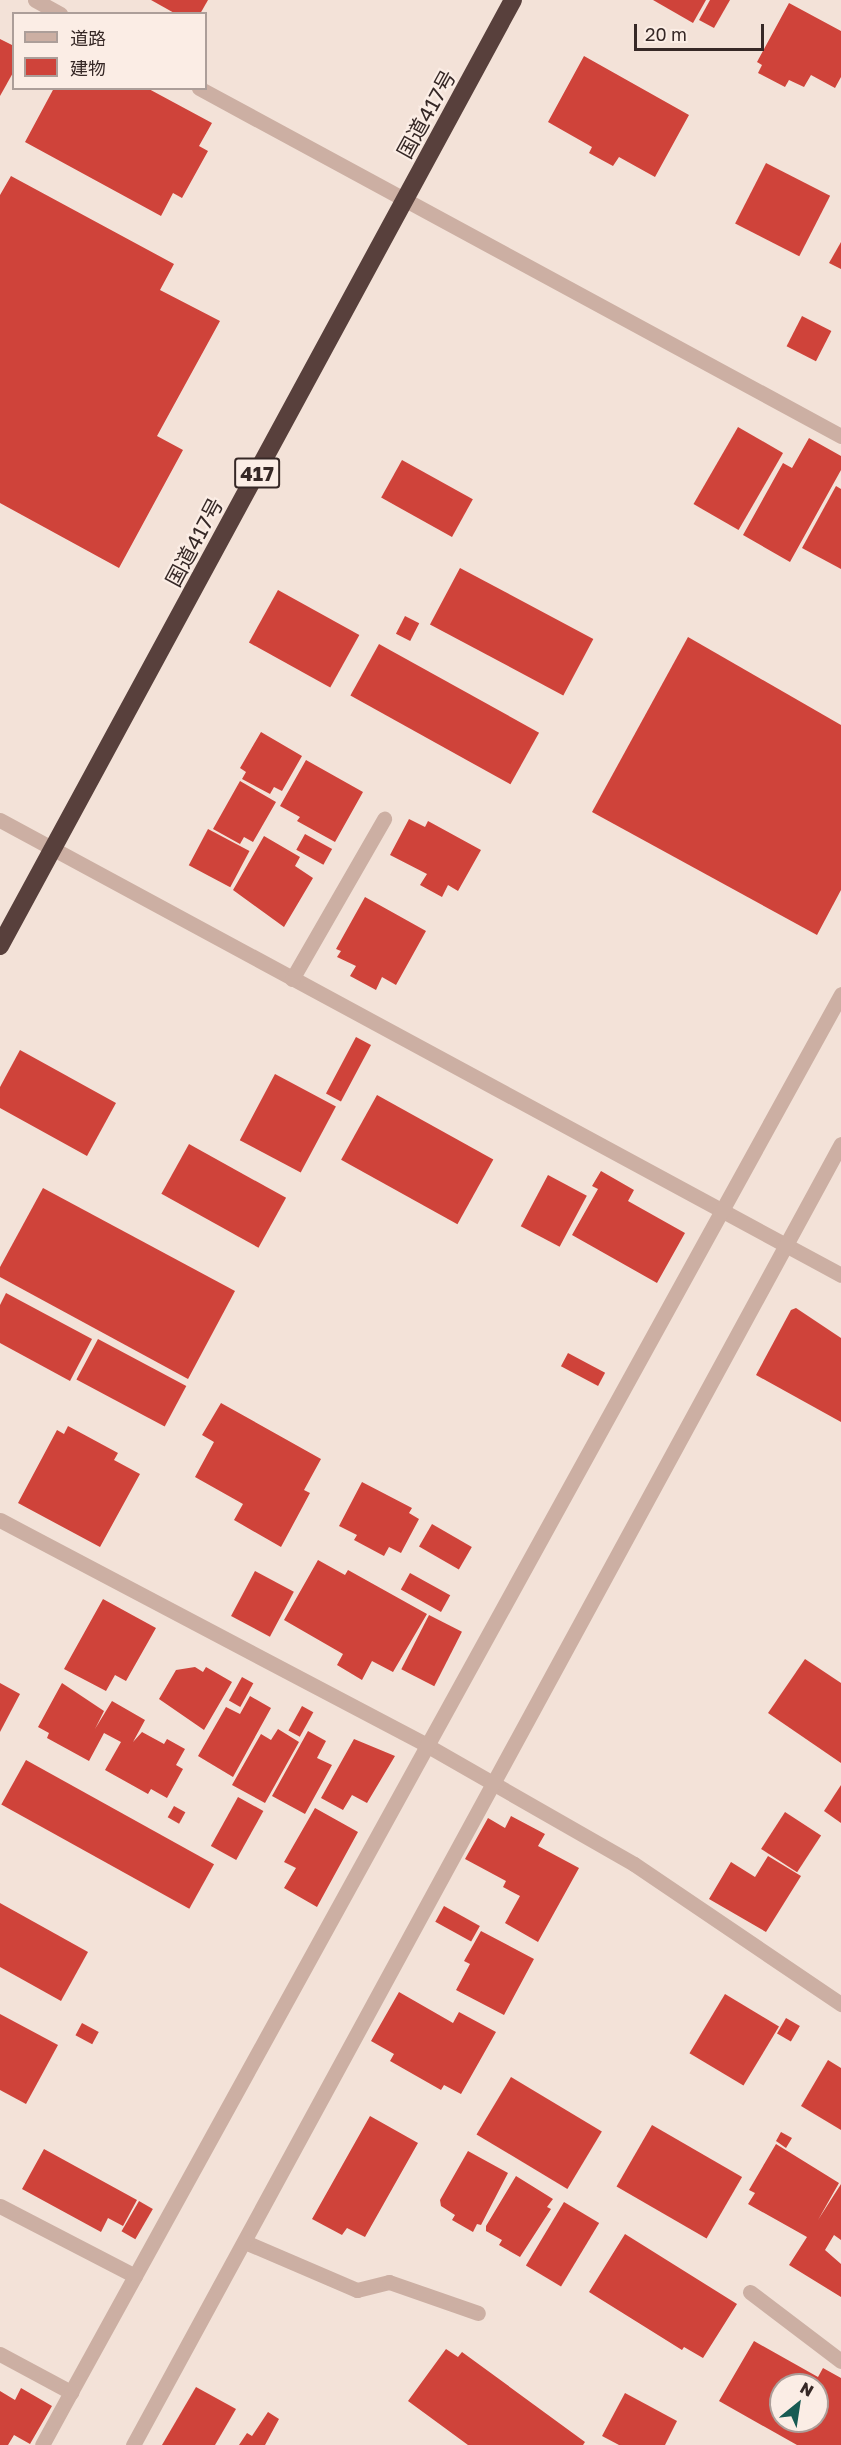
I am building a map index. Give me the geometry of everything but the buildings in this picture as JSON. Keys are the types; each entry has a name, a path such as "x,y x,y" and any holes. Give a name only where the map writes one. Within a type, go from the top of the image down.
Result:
{"highway":[{"name":"国道417号","path":"0,946 513,0"}],"street":[{"path":"35,0 56,12"},
{"path":"203,90 841,436"},
{"path":"292,979 384,819"},
{"path":"0,820 841,1275"},
{"path":"42,2445 428,1746 729,1214 841,994"},
{"path":"134,2445 495,1786 841,1144"},
{"path":"0,1520 428,1746 634,1864 841,2004"},
{"path":"0,2206 135,2276"},
{"path":"245,2242 357,2290 389,2282 478,2313"},
{"path":"750,2292 841,2361"},
{"path":"0,2354 71,2392"}]}
